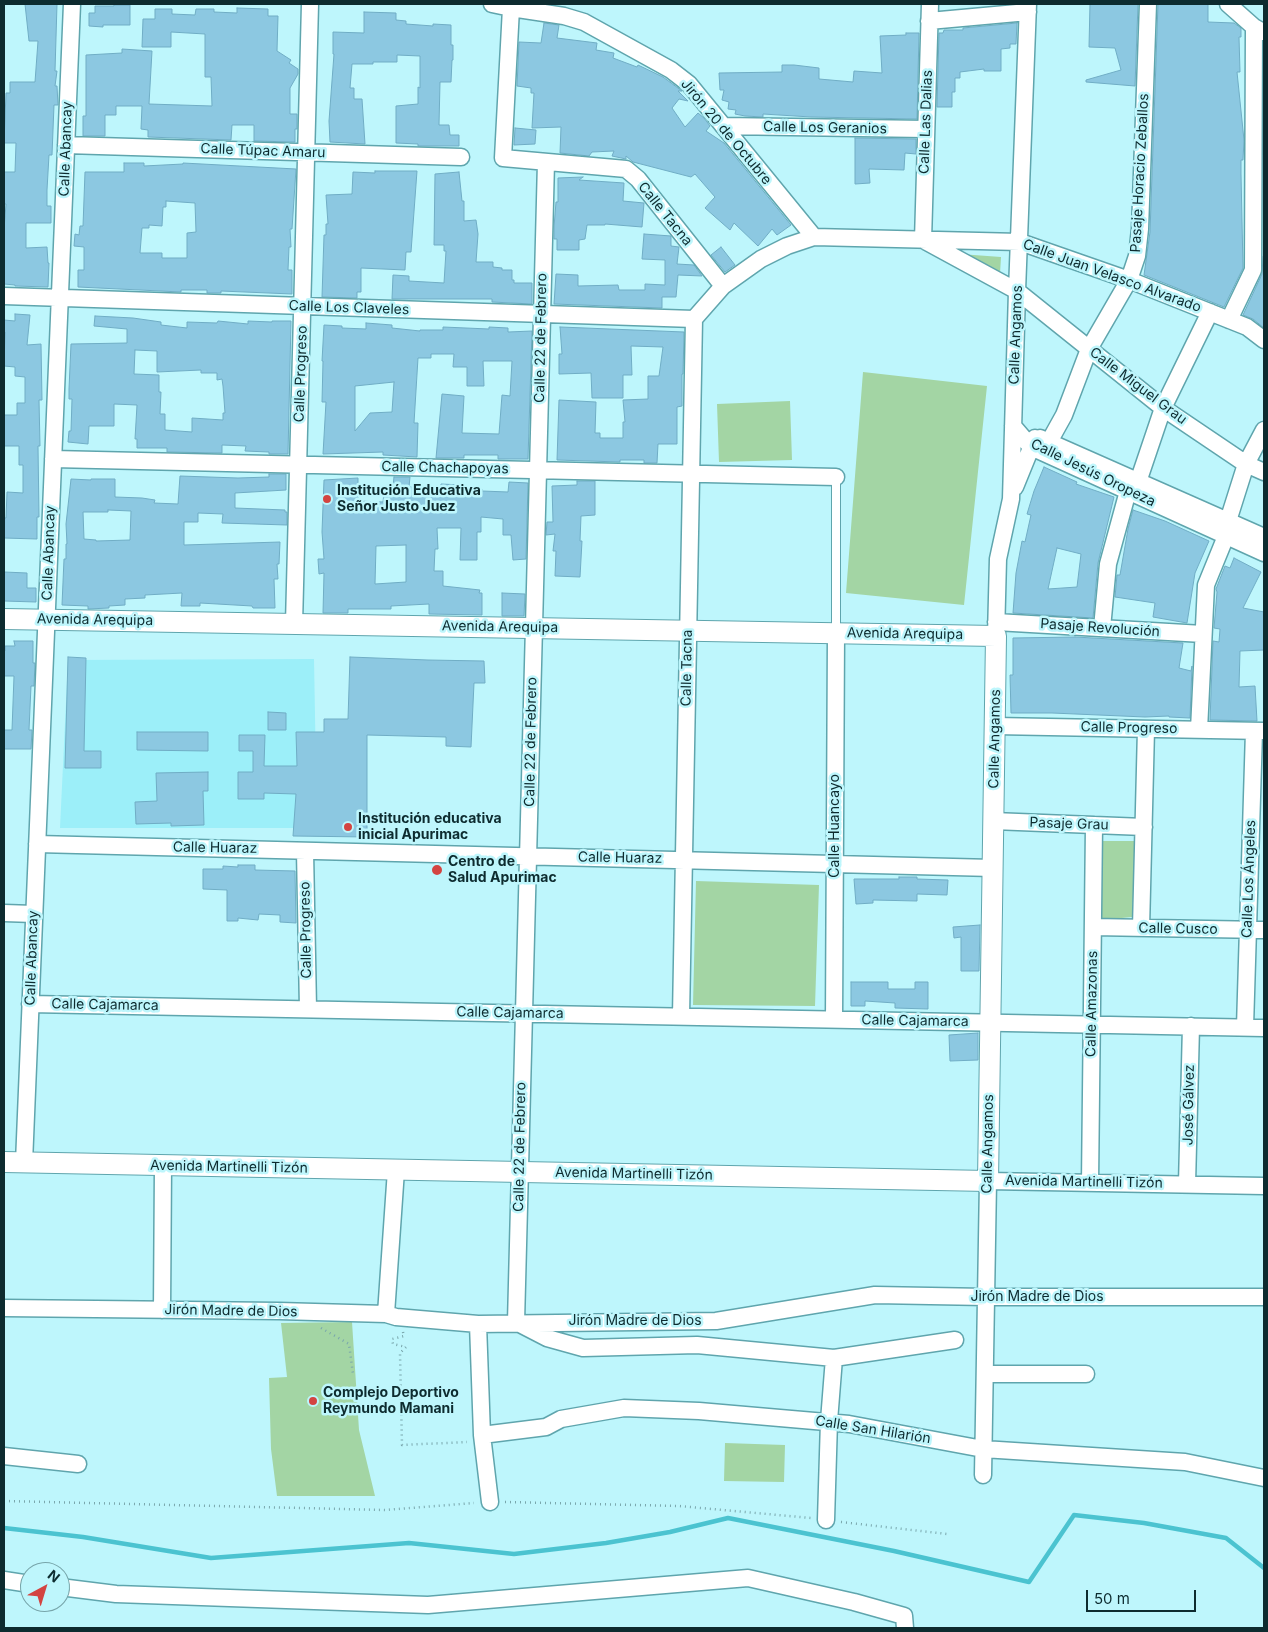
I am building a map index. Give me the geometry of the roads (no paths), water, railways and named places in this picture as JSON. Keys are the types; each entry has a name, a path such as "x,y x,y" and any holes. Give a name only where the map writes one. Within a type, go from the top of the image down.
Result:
{"street":[{"name":"Calle Abancay","path":"24,1163 72,4"},
{"name":"Calle Progreso","path":"294,624 310,4"},
{"name":"Jirón 20 de Octubre","path":"492,4 564,16 584,22 672,70 689,84 814,238"},
{"name":"Calle Las Dalias","path":"923,240 930,4"},
{"name":"Pasaje Horacio Zeballos","path":"1011,499 1039,442 1064,415 1089,348 1130,280 1137,256 1140,228 1148,4"},
{"path":"1228,4 1259,30 1259,248 1253,270 1229,320"},
{"name":"Calle Tacna","path":"511,8 502,158 626,169 638,179 723,286"},
{"path":"929,21 1028,8"},
{"name":"Calle Angamos","path":"984,1475 998,559 1011,499 1028,8"},
{"name":"Calle Los Geranios","path":"723,126 926,130"},
{"name":"Calle Túpac Amaru","path":"66,145 461,157"},
{"name":"Calle 22 de Febrero","path":"516,1322 546,162"},
{"path":"694,320 723,286 761,259 787,246 814,238 923,240 1017,291"},
{"name":"Calle Juan Velasco Alvarado","path":"923,240 1020,242 1130,280 1210,312 1247,327 1264,340"},
{"name":"Calle Miguel Grau","path":"1017,291 1163,408 1246,464 1264,472"},
{"name":"Calle Los Claveles","path":"4,296 694,320"},
{"path":"1102,628 1108,564 1133,486 1163,408 1210,312"},
{"name":"Calle Tacna","path":"681,1016 694,320"},
{"name":"Calle Jesús Oropeza","path":"1013,426 1039,442 1227,529 1264,554"},
{"path":"1199,730 1206,585 1227,529 1246,464 1264,430"},
{"name":"Calle Chachapoyas","path":"53,459 836,477"},
{"name":"Calle Jesús Oropeza","path":"1227,529 1264,537"},
{"name":"Avenida Arequipa","path":"4,619 836,633 996,629"},
{"name":"Pasaje Revolución","path":"996,629 1102,628 1203,634"},
{"name":"Calle Huancayo","path":"834,1019 836,633"},
{"name":"Calle Progreso","path":"995,726 1259,731"},
{"path":"1141,928 1146,729"},
{"name":"Calle Los Ángeles","path":"1245,1027 1248,930 1259,731"},
{"name":"Pasaje Grau","path":"993,821 1144,826"},
{"name":"Calle Amazonas","path":"1090,1182 1094,825"},
{"name":"Calle Huaraz","path":"37,844 993,868"},
{"name":"Calle Progreso","path":"305,851 308,1009"},
{"path":"4,913 34,914"},
{"name":"Calle Cusco","path":"1092,927 1264,930"},
{"name":"Calle Cajamarca","path":"30,1004 1264,1028"},
{"name":"José Gálvez","path":"1187,1184 1191,1026"},
{"name":"Avenida Martinelli Tizón","path":"4,1162 1264,1186"},
{"path":"162,1310 163,1165"},
{"path":"391,1316 396,1170"},
{"name":"Jirón Madre de Dios","path":"4,1308 314,1312 391,1316 478,1324 516,1322 716,1321 875,1295 986,1297 1264,1296"},
{"path":"516,1322 547,1338 583,1348 697,1345 834,1358 955,1340"},
{"path":"478,1324 483,1438 490,1502"},
{"path":"826,1520 829,1421 834,1358"},
{"path":"985,1374 1086,1374"},
{"name":"Calle San Hilarión","path":"483,1438 546,1427 561,1419 624,1408 699,1411 829,1421 983,1449 1185,1462 1264,1478"},
{"path":"4,1456 78,1464"},
{"path":"70,1588 116,1594 428,1606 748,1578 854,1602 904,1616 905,1628"},
{"path":"4,1580 20,1582"}],"lane":[{"path":"836,477 836,633"}],"waterway":[{"path":"4,1528 83,1537 211,1558 409,1543 514,1554 606,1543 670,1532 728,1518 894,1551 1029,1582 1074,1515 1144,1523 1226,1538 1264,1568"}],"place":[{"name":"Institución Educativa Señor Justo Juez","path":"327,499"},
{"name":"Institución educativa inicial Apurimac","path":"348,827"},
{"name":"Centro de Salud Apurimac","path":"437,870"},
{"name":"Complejo Deportivo Reymundo Mamani","path":"313,1401"}]}
